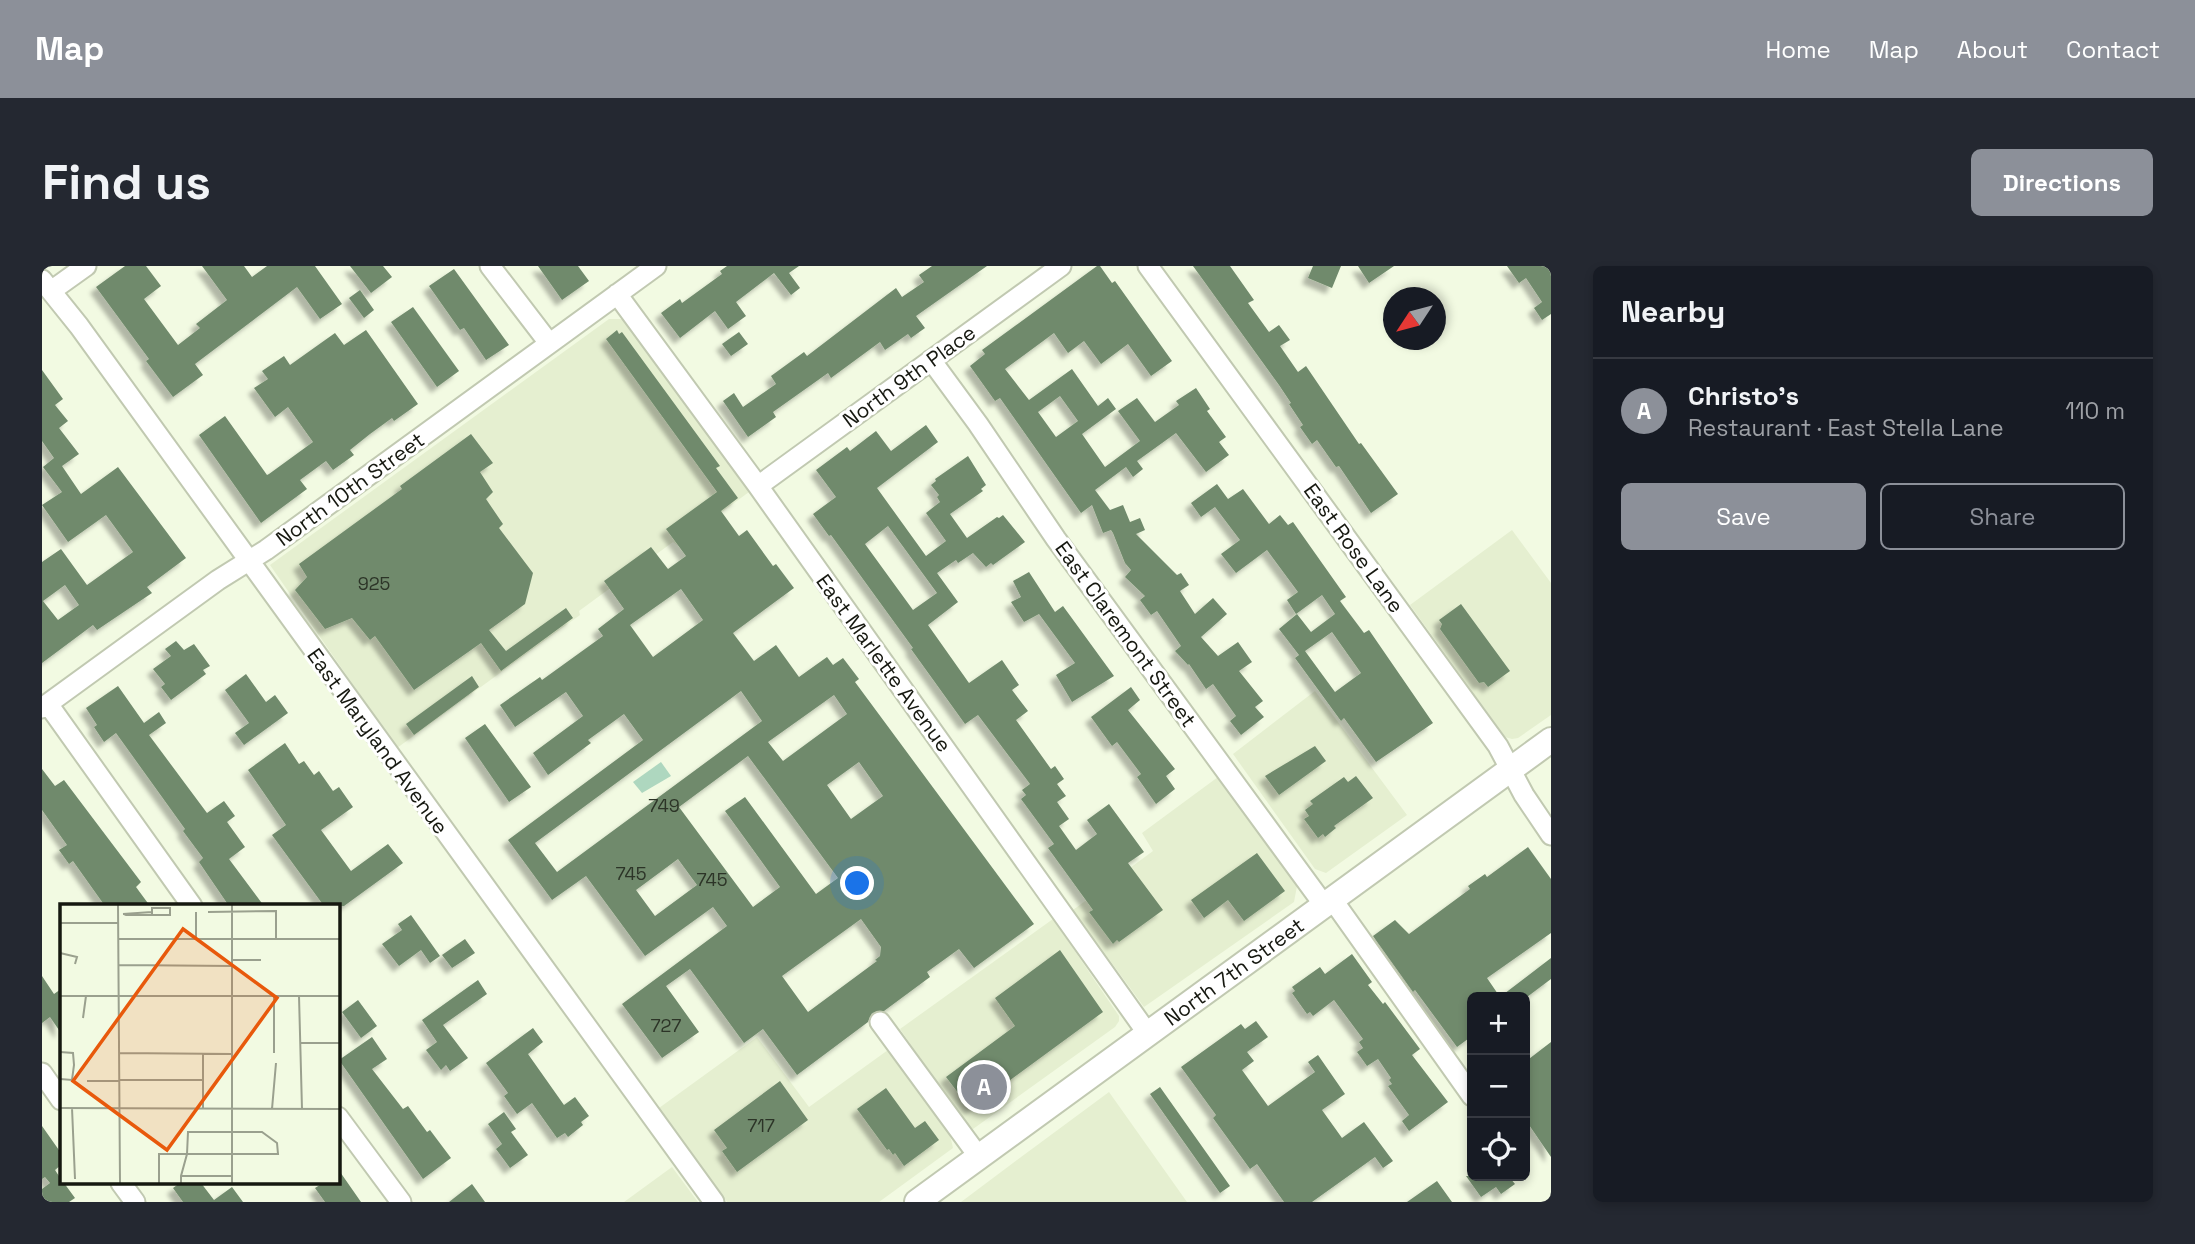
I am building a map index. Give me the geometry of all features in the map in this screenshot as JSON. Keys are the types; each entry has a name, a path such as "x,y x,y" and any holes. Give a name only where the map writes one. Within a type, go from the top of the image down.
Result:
{"main road":[{"name":"North 7th Street","path":"917,1202 1551,740"}],"street":[{"path":"47,286 86,266"},
{"path":"490,266 549,344"},
{"name":"North 10th Street","path":"45,706 656,266"},
{"name":"North 9th Place","path":"758,486 1061,266"},
{"name":"East Rose Lane","path":"1148,266 1498,746 1524,796 1551,835"},
{"name":"East Maryland Avenue","path":"47,286 714,1202"},
{"name":"East Marlette Avenue","path":"617,294 758,486 1148,1034"},
{"name":"East Claremont Street","path":"931,360 1056,539 1467,1089"},
{"path":"45,706 191,904"},
{"path":"880,1022 979,1157"},
{"path":"42,1073 60,1099"},
{"path":"340,1120 401,1202"},
{"path":"122,1184 135,1202"}],"shaded area":[{"path":"609,319 624,319 749,492 677,545 673,542 579,611 580,615 397,748 270,565"},
{"path":"1512,530 1551,583 1551,715 1518,738 1512,739 1505,737 1410,605"},
{"path":"1315,691 1407,815 1326,873 1315,869 1233,754"},
{"path":"661,762 671,776 642,793 633,782"},
{"path":"1218,777 1297,886 1294,902 1144,1007 1073,910 1153,851 1142,833"},
{"path":"1053,919 1119,1016 1119,1021 1115,1027 973,1129 964,1122 900,1029"},
{"path":"757,1037 809,1107 888,1050 950,1135 953,1148 879,1202 727,1202 659,1108"},
{"path":"1109,1092 1187,1202 961,1202 1009,1166"},
{"path":"672,1167 698,1202 624,1202"}],"building":[{"path":"125,266 146,266 161,286 144,299 178,345 200,328 196,324 227,300 202,266 244,266 252,277 267,266 315,266 342,304 320,319 297,287 195,364 203,375 173,397 146,361 149,359 96,287"},
{"path":"350,266 383,266 392,277 371,293"},
{"path":"538,266 578,266 589,281 562,300"},
{"path":"727,266 799,266 789,273 800,288 791,295 774,273 736,302 746,316 728,329 715,311 680,338 661,313 680,299 682,303 722,274 720,271"},
{"path":"932,266 987,266 916,316 925,328 911,338 908,334 885,350 880,342 831,378 828,373 773,412 776,417 748,437 723,401 734,393 743,407 776,384 771,376 804,352 807,356 896,288 902,297 924,282 919,275"},
{"path":"1100,266 1112,283 1115,281 1172,361 1151,376 1128,344 1101,364 1084,341 1068,353 1054,333 1005,369 1029,400 1072,369 1098,406 1108,398 1116,409 1082,434 1105,467 1140,441 1118,411 1137,398 1155,422 1179,405 1176,401 1196,388 1210,409 1207,411 1226,437 1219,442 1229,455 1206,472 1176,433 1137,461 1143,469 1133,477 1126,467 1095,490 1110,510 1123,505 1130,522 1140,518 1145,530 1136,534 1177,575 1181,573 1189,585 1180,591 1195,614 1213,598 1227,614 1201,637 1218,656 1238,642 1252,662 1239,671 1263,701 1255,707 1264,717 1241,735 1230,721 1236,716 1213,684 1206,689 1189,664 1175,651 1181,646 1157,611 1151,615 1140,600 1145,596 1125,577 1131,570 1125,563 1111,530 1103,533 1092,505 1081,513 1000,398 995,401 970,366 985,354 982,350","holes":["1060,396 1078,421 1056,437 1038,412"]},
{"path":"1193,266 1230,266 1254,300 1248,303 1269,332 1279,325 1290,340 1280,346 1298,372 1306,366 1359,444 1361,443 1398,494 1371,513 1339,466 1336,467 1317,440 1312,444 1300,427 1303,425 1279,385"},
{"path":"1313,266 1341,266 1332,288 1308,278"},
{"path":"1358,266 1394,266 1369,283"},
{"path":"1507,266 1551,266 1551,314 1542,320 1534,308 1542,302 1526,278 1519,283"},
{"path":"454,269 509,345 486,360 464,328 460,330 429,286"},
{"path":"360,290 374,310 364,318 349,298"},
{"path":"413,307 459,371 437,387 391,322"},
{"path":"366,330 418,404 370,434 350,450 354,455 333,470 326,461 300,480 307,489 261,523 199,435 225,416 267,475 269,474 313,442 288,407 275,417 254,388 268,379 262,371 284,356 290,365 335,333 344,345"},
{"path":"617,330 619,334 622,332 720,466 716,468 738,498 721,511 739,536 747,530 773,566 776,564 794,588 733,633 754,661 776,645 799,677 827,657 833,665 843,658 859,679 855,682 1034,924 974,968 959,949 927,972 930,977 884,1011 872,1013 868,1022 797,1075 763,1029 744,1043 690,969 666,986 699,1032 662,1058 622,1004 727,926 713,907 645,956 586,876 552,900 508,840 643,740 624,714 588,740 591,743 548,775 533,753 583,716 566,692 515,727 500,705 540,677 542,680 603,636 598,629 624,609 604,581 651,547 668,569 686,556 666,529 717,492 606,339","holes":["681,589 703,620 653,657 630,625","741,691 762,721 557,872 535,843","834,695 847,714 783,761 768,742","748,756 838,878 816,894 745,797 725,811 780,887 753,907 679,807","859,762 883,796 851,819 827,785","678,859 697,885 655,916 636,890","861,919 881,947 880,956 875,960 877,961 808,1012 782,976"]},
{"path":"739,332 748,344 731,356 722,344"},
{"path":"42,370 63,399 55,405 68,421 59,428 79,454 62,466 81,494 118,467 186,558 147,587 152,593 97,630 93,625 42,663 42,562 61,549 87,585 133,552 106,515 68,542 42,505 62,492 43,467 54,458 42,441","holes":["65,585 79,605 58,620 43,601"]},
{"path":"926,425 938,442 877,488 926,556 946,541 926,513 940,502 937,497 939,495 931,485 935,479 968,456 986,485 981,489 983,491 950,514 967,538 1003,515 1025,542 993,565 991,563 986,567 973,553 958,563 956,560 937,573 958,602 928,625 969,683 1002,660 1019,685 1012,690 1028,711 1016,720 1051,769 1055,766 1064,779 1057,784 1066,796 1057,802 1069,819 1059,826 1076,850 1097,834 1087,820 1109,804 1144,852 1128,863 1163,910 1119,942 1117,940 1113,944 1089,912 1093,910 1048,848 1054,844 1021,799 1026,795 1022,790 1030,784 978,715 965,724 911,649 913,648 813,514 836,497 816,470 847,447 850,451 876,431 891,451","holes":["888,526 937,593 913,610 865,544"]},
{"path":"471,434 493,463 480,472 493,492 486,499 503,524 499,528 533,573 525,604 489,630 506,651 566,608 573,618 501,671 481,643 414,690 375,636 370,640 352,618 325,629 295,590 307,577 299,564 402,489 400,486"},
{"path":"1217,484 1228,499 1243,489 1269,524 1280,515 1288,525 1293,522 1346,597 1340,601 1364,633 1369,630 1433,723 1376,762 1344,718 1341,721 1295,658 1299,655 1279,629 1297,614 1311,632 1335,614 1322,595 1296,614 1287,600 1298,592 1267,550 1236,573 1221,554 1240,540 1215,507 1201,517 1191,503","holes":["1332,632 1361,673 1335,692 1305,651"]},
{"path":"1029,572 1055,612 1063,606 1114,676 1072,702 1056,675 1075,663 1039,614 1024,622 1011,602 1021,597 1013,581"},
{"path":"1461,604 1510,671 1488,687 1484,682 1479,683 1440,629 1442,624 1439,620"},
{"path":"176,641 184,650 194,644 210,666 203,670 206,674 171,700 161,687 165,684 153,669 171,656 165,649"},
{"path":"246,674 266,702 275,695 288,713 244,745 235,733 249,723 225,690"},
{"path":"472,676 479,687 414,735 406,724"},
{"path":"118,686 144,723 159,712 166,723 149,735 207,813 224,801 235,816 227,822 245,847 229,859 263,904 228,904 199,862 203,858 183,831 185,829 116,733 104,742 86,708"},
{"path":"1131,687 1140,700 1128,710 1175,769 1166,776 1175,789 1156,804 1137,777 1141,774 1117,742 1112,746 1091,717"},
{"path":"485,724 531,787 509,802 465,738"},
{"path":"285,743 299,764 304,761 314,775 319,771 333,791 339,787 353,807 321,830 351,871 388,844 403,863 344,906 323,904 272,835 286,825 248,770"},
{"path":"1315,746 1326,761 1279,795 1265,776"},
{"path":"42,769 55,786 64,780 141,882 136,887 149,904 104,904 73,861 69,864 59,850 67,845 42,810"},
{"path":"1356,776 1373,798 1334,826 1336,828 1325,837 1323,834 1318,838 1304,819 1309,816 1305,810 1313,804 1310,801 1344,777 1348,782"},
{"path":"1528,847 1551,879 1551,933 1487,978 1497,992 1467,992 1467,1040 1457,1047 1373,936 1395,920 1409,934 1470,889 1468,886 1485,874 1487,877"},
{"path":"1257,853 1285,891 1244,921 1228,900 1204,918 1191,900"},
{"path":"411,915 440,956 430,963 421,950 399,966 382,944 402,930 398,924"},
{"path":"465,939 475,953 452,968 442,955"},
{"path":"1060,950 1103,1012 972,1108 969,1107 946,1077 1015,1026 995,998"},
{"path":"1352,954 1372,982 1368,985 1383,1004 1385,1002 1420,1049 1412,1055 1448,1102 1409,1131 1402,1121 1409,1115 1388,1086 1392,1084 1389,1080 1391,1078 1378,1059 1367,1066 1357,1052 1363,1048 1359,1042 1363,1039 1334,1000 1313,1016 1310,1012 1307,1014 1292,993 1295,991 1292,987 1320,967 1325,974"},
{"path":"1551,958 1551,979 1530,995 1530,992 1507,992"},
{"path":"42,976 54,994 60,990 60,1032 50,1017 42,1023"},
{"path":"478,980 487,994 443,1025 468,1058 450,1071 446,1065 441,1070 426,1050 437,1042 422,1020"},
{"path":"358,1000 377,1026 361,1038 342,1012"},
{"path":"1256,1021 1268,1037 1247,1052 1254,1061 1242,1070 1268,1106 1315,1072 1308,1062 1318,1055 1345,1094 1322,1110 1342,1138 1364,1122 1393,1161 1383,1168 1375,1157 1312,1202 1284,1202 1257,1164 1250,1169 1181,1067 1241,1024 1245,1029"},
{"path":"533,1028 543,1042 528,1054 564,1105 575,1097 589,1116 581,1122 583,1125 568,1137 565,1133 557,1138 532,1103 517,1114 504,1096 508,1093 486,1063"},
{"path":"372,1037 387,1059 372,1069 403,1109 408,1106 451,1158 423,1179 340,1059"},
{"path":"1551,1042 1551,1157 1530,1126 1530,1058"},
{"path":"780,1081 808,1120 737,1172 722,1151 727,1148 714,1130"},
{"path":"1160,1087 1230,1186 1220,1193 1150,1094"},
{"path":"886,1088 915,1128 925,1121 939,1140 904,1166 895,1153 893,1155 887,1150 857,1109"},
{"path":"504,1112 516,1129 511,1132 528,1155 510,1168 496,1149 502,1144 488,1124"},
{"path":"42,1126 60,1152 60,1166 55,1170 60,1178 60,1184 65,1184 75,1198 69,1202 42,1202 42,1189 50,1183 45,1177 42,1179"},
{"path":"340,1172 361,1202 325,1202 315,1188 321,1184 340,1184"},
{"path":"1437,1181 1452,1202 1407,1202"},
{"path":"1470,1181 1512,1181 1515,1184 1501,1194 1496,1187 1481,1197"},
{"path":"179,1184 202,1184 214,1200 232,1187 243,1202 183,1202 173,1188"},
{"path":"472,1184 485,1202 449,1202"}],"place":[{"name":"Christo's","path":"984,1087"}]}
